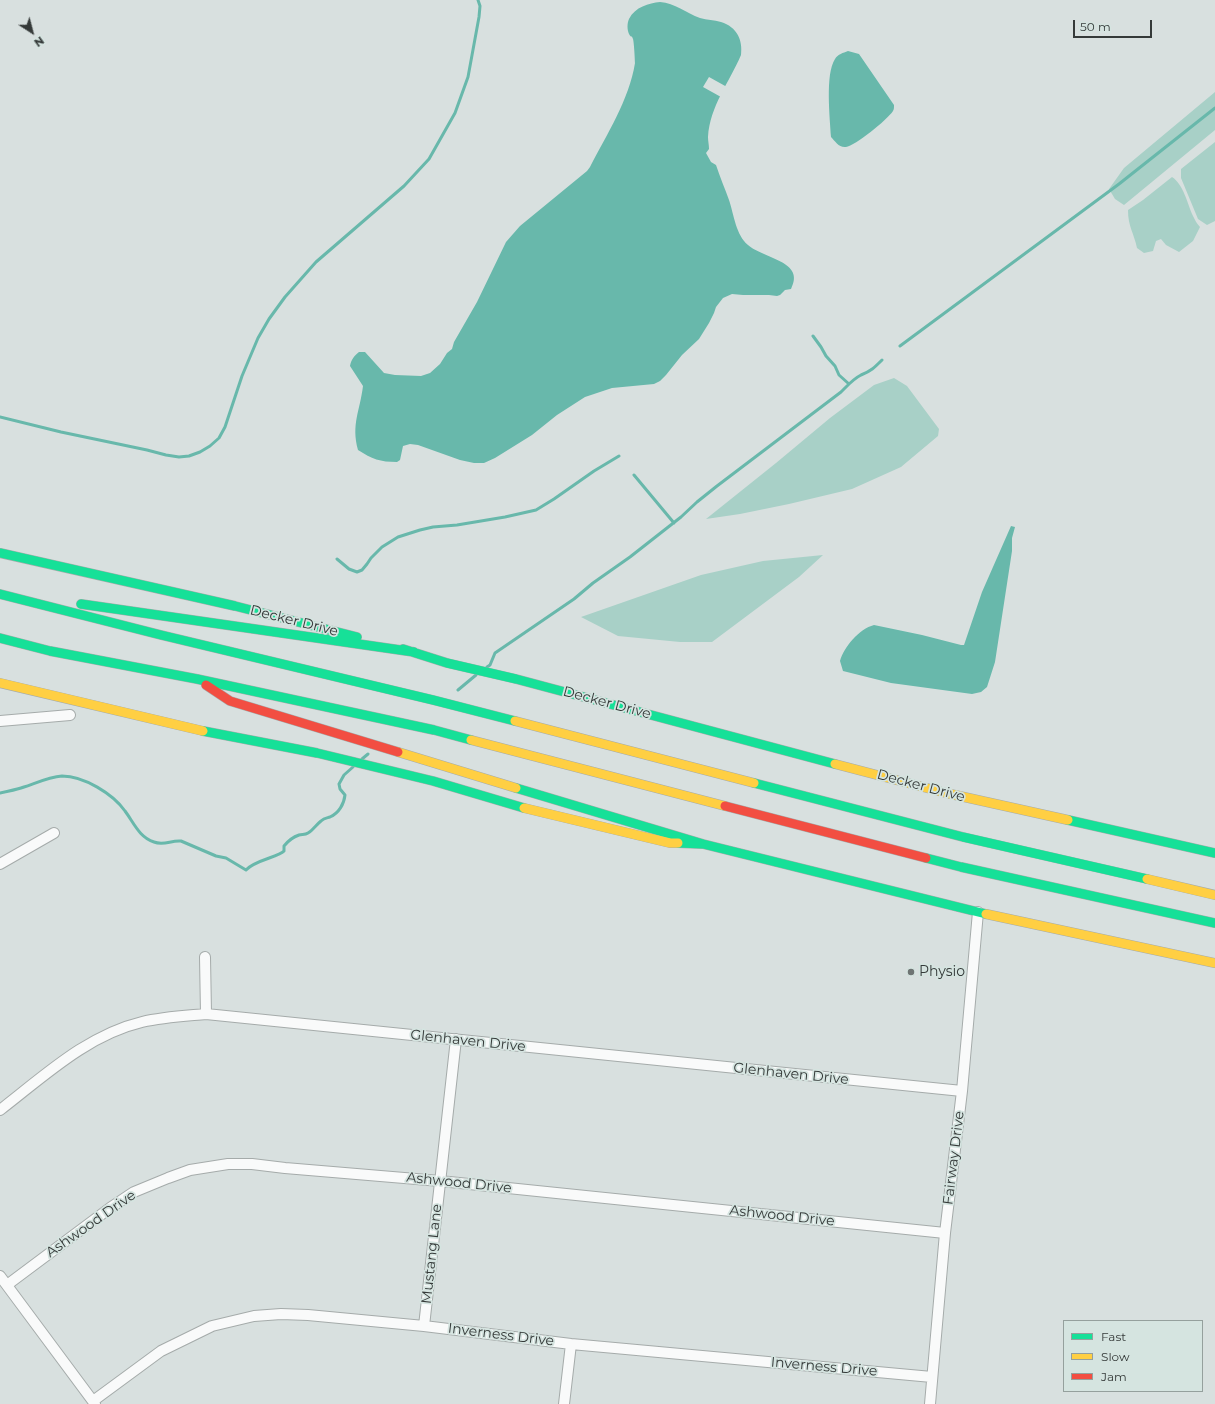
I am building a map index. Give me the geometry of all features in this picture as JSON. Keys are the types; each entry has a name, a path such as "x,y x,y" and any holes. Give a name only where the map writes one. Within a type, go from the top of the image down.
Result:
{"main road":[{"name":"Decker Drive","path":"0,553 235,606 346,634 414,652 447,663 516,679 953,794 1215,853"},
{"path":"0,593 414,652"},
{"path":"0,593 161,635 433,700 963,837 1215,895"},
{"path":"0,638 50,651 197,679 434,730 960,867 1215,923"},
{"path":"197,679 230,701 703,844 978,912 1215,963"},
{"path":"0,683 183,727 338,758 433,781 527,810 670,843 703,844"}],"street":[{"path":"0,721 70,715"},
{"path":"0,864 54,833"},
{"name":"Fairway Drive","path":"930,1404 945,1233 962,1091 978,912"},
{"path":"205,957 206,1014"},
{"name":"Glenhaven Drive","path":"0,1110 65,1060 89,1044 112,1032 146,1021 206,1014 962,1091"},
{"name":"Mustang Lane","path":"424,1326 456,1039"},
{"name":"Ashwood Drive","path":"7,1285 110,1208 134,1192 190,1170 228,1164 252,1164 440,1181 945,1233"},
{"path":"0,1276 94,1403"},
{"name":"Inverness Drive","path":"94,1403 161,1351 212,1326 254,1316 280,1314 308,1315 424,1326 571,1344 932,1377"},
{"path":"564,1404 571,1344"}],"shaded area":[{"path":"660,2 676,6 700,18 727,24 735,31 740,39 741,55 712,115 708,137 709,149 706,153 711,162 716,165 738,230 744,241 755,250 788,266 793,272 794,280 791,289 785,290 777,296 732,294 723,298 716,307 709,323 699,339 682,355 660,381 654,384 612,388 585,397 557,415 532,435 495,458 484,463 474,463 460,460 418,445 410,444 403,446 400,460 397,462 376,459 358,450 355,433 363,386 350,366 353,358 359,352 365,352 384,373 395,375 421,376 430,373 440,364 447,353 452,349 454,342 477,302 506,242 520,226 590,167 617,116 632,77 635,58 633,39 628,31 629,19 635,11 651,3"},
{"path":"848,51 859,54 894,107 890,115 871,132 850,146 844,147 837,144 831,137 829,85 832,66 836,57"},
{"path":"1215,92 1215,130 1124,205 1115,199 1109,189 1124,168"},
{"path":"1215,142 1215,221 1207,225 1198,219 1181,178 1181,169"},
{"path":"1172,177 1180,185 1193,216 1200,227 1193,241 1179,252 1166,245 1161,239 1156,241 1153,251 1144,253 1137,248 1130,226 1128,210"},
{"path":"894,378 907,386 939,429 938,436 901,467 852,489 789,504 706,519 830,418 874,385"},
{"path":"1011,526 1015,527 1012,538 1012,551 995,662 987,687 981,692 972,694 891,683 843,671 840,661 845,650 858,634 874,625 964,645 982,592"},
{"path":"823,555 799,577 712,642 680,642 618,636 581,617 701,575 763,561"}],"pier":[{"path":"709,77 727,87 721,97 703,87"}],"waterway":[{"path":"0,417 61,432 179,457 189,456 210,446 219,438 225,427 242,376 258,338 269,319 285,297 316,262 404,186 429,159 455,113 468,77 479,17 480,6 478,0"},
{"path":"900,346 1119,184 1215,108"},
{"path":"813,336 826,356 835,366 839,375 849,384"},
{"path":"487,667 490,665 495,653 574,599 593,583 630,557 681,517 717,486 841,392 855,378 872,369 882,360"},
{"path":"337,559 349,569 357,572 362,570 382,547 398,537 433,527 457,525 536,510 619,456"},
{"path":"634,475 674,523"},
{"path":"458,690 476,675"},
{"path":"362,759 368,754"},
{"path":"0,793 62,776 79,779 106,792 113,798 125,811 144,837 149,840 158,843 181,841 216,856 226,858 246,870 255,864 281,853 284,851 284,846 291,839 308,833 322,820 336,813 344,802 345,795 340,789 339,784 344,775 353,767"}],"traffic: fast":[{"path":"0,553 235,606 357,637"},
{"path":"0,594 161,635 515,721"},
{"path":"81,604 414,652"},
{"path":"0,638 50,651 197,679 434,730 471,740"},
{"path":"403,649 447,663 516,679 835,764"},
{"path":"203,731 317,753 433,781 524,808"},
{"path":"754,783 963,837 1147,879"},
{"path":"516,788 703,844"},
{"path":"1068,820 1215,853"},
{"path":"678,843 703,844 986,914"},
{"path":"926,858 1215,923"}],"traffic: slow":[{"path":"0,683 203,731"},
{"path":"515,721 754,783"},
{"path":"471,740 725,806"},
{"path":"398,752 516,788"},
{"path":"835,764 946,793 1068,820"},
{"path":"524,808 670,843 678,843"},
{"path":"1147,879 1215,895"},
{"path":"986,914 1215,963"}],"traffic: jam":[{"path":"206,685 230,701 398,752"},
{"path":"725,806 926,858"}],"place":[{"name":"Physio","path":"911,972"}]}
